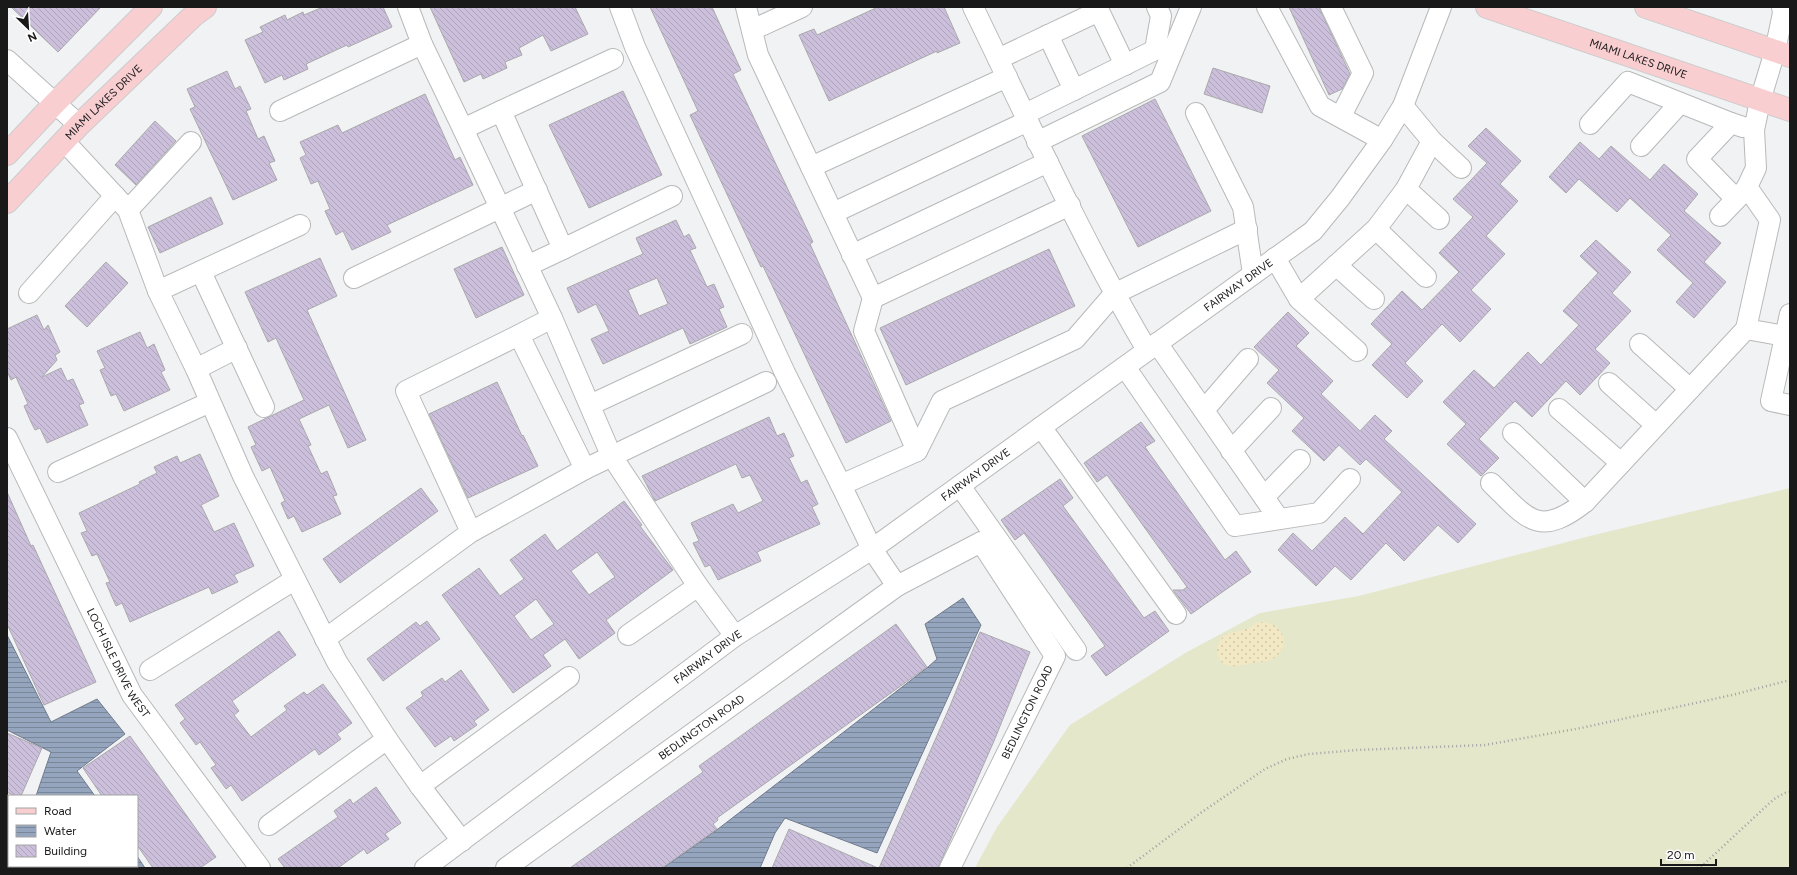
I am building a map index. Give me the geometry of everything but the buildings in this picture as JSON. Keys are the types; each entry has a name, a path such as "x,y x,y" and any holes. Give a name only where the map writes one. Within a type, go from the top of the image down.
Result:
{"main road":[{"path":"7,154 55,103 151,7"},
{"name":"MIAMI LAKES DRIVE","path":"7,202 79,125 194,14 204,7"},
{"name":"MIAMI LAKES DRIVE","path":"1487,7 1790,110"},
{"path":"1646,7 1782,54"}],"street":[{"path":"408,7 422,44 552,318 611,455 698,586 735,636"},
{"path":"620,7 635,48 785,373 872,549 897,586"},
{"path":"746,7 758,55 873,298 864,331 916,451"},
{"path":"752,30 802,7"},
{"path":"973,7 1037,142 1114,294 1152,347 1204,410 1279,519"},
{"path":"833,212 1026,118 1074,90 1156,50 1161,16 1157,7"},
{"path":"1037,142 1160,82 1191,7"},
{"path":"1267,7 1320,106 1341,116 1382,140"},
{"path":"1330,7 1363,74 1341,116"},
{"name":"FAIRWAY DRIVE","path":"425,868 735,636 872,549 1313,231 1340,198 1382,140 1403,106 1441,7"},
{"path":"1720,216 1741,193 1756,168 1754,130 1760,101 1782,54 1782,7"},
{"path":"998,59 1048,35 1070,15 1099,11 1125,65"},
{"path":"1048,35 1074,90"},
{"path":"280,111 422,44"},
{"path":"7,60 79,125"},
{"path":"463,129 613,60"},
{"path":"811,166 1007,77"},
{"path":"1590,124 1628,82 1731,123 1754,130"},
{"path":"1641,146 1680,103"},
{"path":"1403,106 1432,140 1461,168"},
{"path":"501,111 563,249"},
{"path":"1196,113 1243,207 1253,274"},
{"path":"1491,483 1525,516 1546,522 1570,514 1585,502 1746,329 1770,220 1741,193 1697,159 1731,123"},
{"path":"1299,299 1376,229 1406,189 1432,140"},
{"path":"64,141 121,203 158,291 196,368 243,476 294,580 337,662 387,739 420,786 462,841"},
{"path":"29,293 121,203 191,142"},
{"path":"852,255 1048,162"},
{"path":"1406,189 1439,219"},
{"path":"354,278 537,190"},
{"path":"528,266 672,196"},
{"path":"873,298 1070,205"},
{"path":"158,291 300,225"},
{"path":"1376,229 1426,277"},
{"path":"841,485 916,451 942,401 1075,339 1114,294 1247,230"},
{"path":"1275,258 1299,299 1357,351"},
{"path":"1336,265 1374,300"},
{"path":"201,272 264,406"},
{"path":"1790,314 1771,401 1790,405"},
{"path":"472,532 406,391 552,318"},
{"path":"1746,329 1785,336"},
{"path":"590,405 742,334"},
{"path":"519,335 585,469"},
{"path":"1640,344 1690,389"},
{"path":"196,368 237,348"},
{"path":"1204,410 1248,359"},
{"path":"1125,367 1235,526 1319,513 1350,479"},
{"path":"325,639 472,532 611,455 766,382"},
{"path":"1610,383 1656,425"},
{"path":"58,472 210,402"},
{"path":"1232,450 1271,408"},
{"path":"1559,408 1621,463"},
{"path":"1041,427 1176,614"},
{"path":"1513,433 1585,502"},
{"name":"LOCH ISLE DRIVE WEST","path":"7,438 132,695 260,868"},
{"path":"1264,497 1300,460"},
{"path":"960,486 1076,650"},
{"name":"BEDLINGTON ROAD","path":"506,868 897,586 981,542 1055,656 950,868"},
{"path":"150,670 294,580"},
{"path":"628,635 698,586"},
{"path":"420,786 569,677"},
{"path":"269,825 387,739"}],"path":[{"path":"1127,868 1202,812 1265,769 1287,759 1309,754 1358,750 1485,746 1588,727 1732,695 1790,680"},
{"path":"1697,868 1703,865 1774,799 1790,792"}],"green space":[{"path":"1790,488 1790,868 975,868 997,827 1070,725 1187,652 1260,613 1359,596 1590,536"}],"sand":[{"path":"1257,622 1264,622 1279,629 1284,640 1280,652 1268,661 1236,666 1222,663 1217,650 1222,638 1229,633 1253,626"}],"water":[{"path":"963,598 981,625 877,853 785,818 775,833 760,868 663,868 718,829 937,659 925,624"},
{"path":"7,635 51,722 97,699 125,734 77,771 94,795 36,795 51,752 7,730"},
{"path":"138,858 145,868 94,868 138,867"}]}
